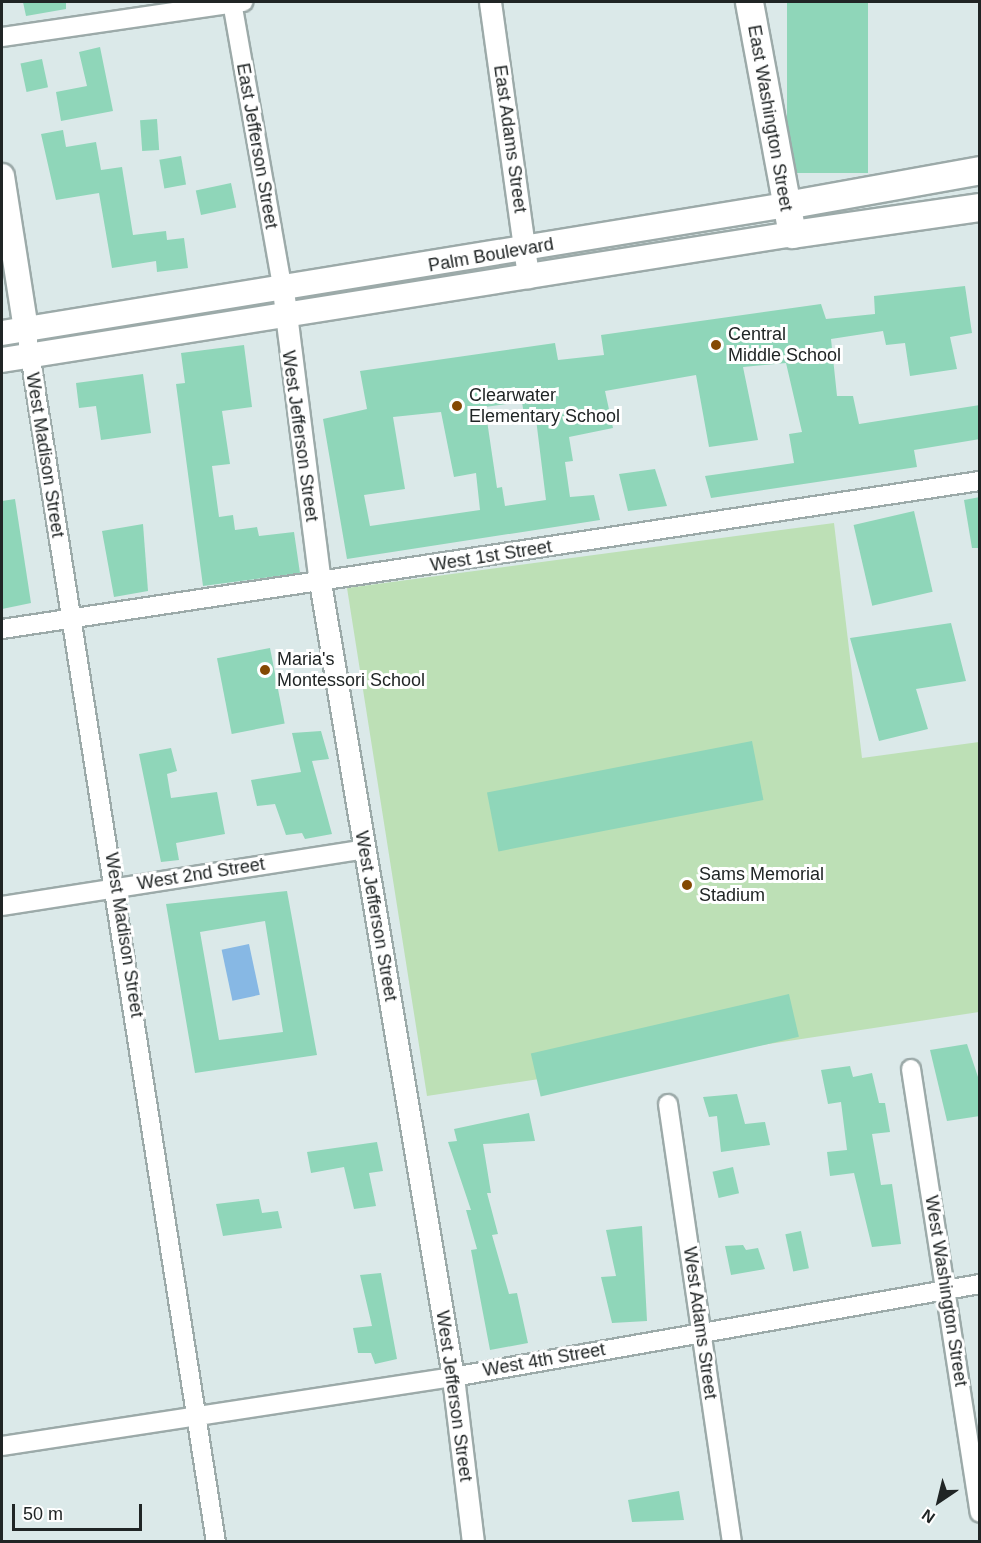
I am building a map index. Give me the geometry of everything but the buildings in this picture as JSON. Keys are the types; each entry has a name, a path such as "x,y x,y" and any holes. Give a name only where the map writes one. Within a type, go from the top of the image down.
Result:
{"main road":[{"name":"East Washington Street","path":"749,2 792,234"},
{"name":"Palm Boulevard","path":"2,360 30,357 526,249 980,170"},
{"path":"2,176 26,329"},
{"path":"903,184 909,216"},
{"name":"Palm Boulevard","path":"2,333 283,301 528,277 792,234 980,207"},
{"path":"651,228 658,256"}],"street":[{"path":"2,37 236,2"},
{"name":"East Jefferson Street","path":"236,2 283,301"},
{"name":"East Adams Street","path":"490,2 526,249 528,277"},
{"name":"West Jefferson Street","path":"283,301 320,582 453,1377 473,1542"},
{"name":"West Madison Street","path":"26,329 71,618 117,886 199,1416 216,1542"},
{"name":"West 1st Street","path":"2,629 980,481"},
{"name":"West 2nd Street","path":"2,906 117,886 365,849"},
{"name":"West Washington Street","path":"911,1069 980,1513"},
{"name":"West Adams Street","path":"668,1104 732,1542"},
{"name":"West 4th Street","path":"2,1446 453,1377 980,1284"}],"green space":[{"name":"Sams Memorial Stadium","path":"834,523 862,758 979,742 979,1012 427,1096 347,588"}],"water":[{"path":"249,944 260,995 232,1001 222,950"}],"place":[{"name":"Central Middle School","path":"716,345"},
{"name":"Clearwater Elementary School","path":"457,406"},
{"name":"Maria's Montessori School","path":"265,670"},
{"name":"Sams Memorial Stadium","path":"687,885"}]}
